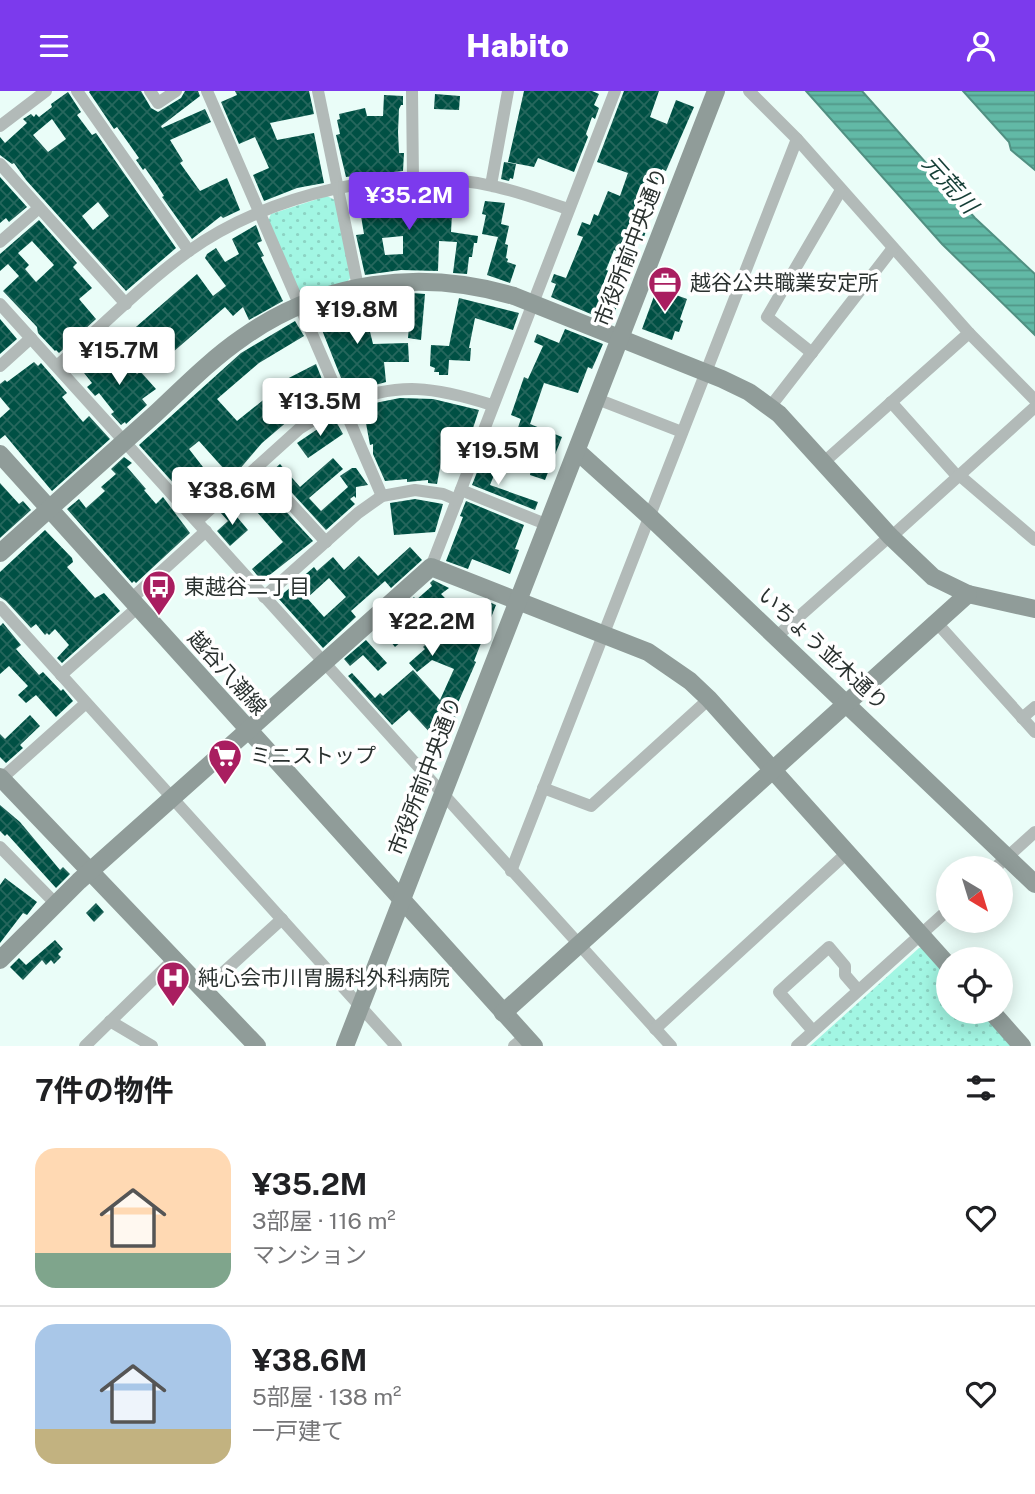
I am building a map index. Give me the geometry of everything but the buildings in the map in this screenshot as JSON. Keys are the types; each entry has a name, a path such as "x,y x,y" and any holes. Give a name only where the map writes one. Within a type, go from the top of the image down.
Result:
{"street":[{"path":"0,126 46,91"},
{"path":"76,91 189,251"},
{"path":"150,91 159,103 176,91"},
{"path":"206,91 382,496"},
{"path":"318,91 358,287"},
{"path":"412,91 413,179"},
{"path":"491,185 508,91"},
{"path":"1,959 90,871 431,567 615,91"},
{"name":"市役所前中央通り","path":"345,1046 716,91"},
{"path":"749,91 797,139 969,333 1035,400"},
{"path":"511,871 797,139"},
{"path":"0,164 126,304"},
{"path":"57,366 189,251 259,213 338,188 413,179 491,185 568,209"},
{"path":"812,353 767,317 841,190"},
{"path":"0,242 39,208"},
{"path":"771,407 892,249"},
{"path":"0,553 240,339 264,323 323,296 358,287 402,281 449,282 489,289 735,385 771,407 891,536 933,577 968,594 1035,610"},
{"path":"0,304 671,1046"},
{"path":"824,462 969,333"},
{"path":"0,366 31,338"},
{"path":"61,675 134,604 257,467 299,429 342,403 371,394 414,389 454,393 492,405"},
{"path":"597,399 682,432"},
{"path":"891,402 958,476 1035,540"},
{"path":"776,637 1035,407"},
{"name":"いちょう並木通り","path":"577,451 847,703 994,856"},
{"name":"越谷八潮線","path":"0,454 503,1013 524,1043"},
{"path":"257,467 326,542"},
{"path":"264,597 382,496 415,490 459,495 548,524"},
{"path":"431,567 604,633 660,659 690,681 773,769 936,952"},
{"path":"503,1013 968,594"},
{"path":"0,607 396,1046"},
{"path":"937,623 1035,732"},
{"path":"543,788 591,806 709,699"},
{"path":"86,703 1,778 257,1046"},
{"path":"1022,718 1035,707"},
{"path":"1009,856 1035,832"},
{"path":"0,847 56,904"},
{"path":"655,1029 848,852"},
{"name":"いちょう並木通り","path":"1013,870 1035,884"},
{"path":"204,990 282,919"},
{"path":"797,1046 936,921"},
{"path":"813,1031 779,992 829,947 845,966 845,975 858,990"},
{"path":"85,1046 174,959"},
{"path":"110,1021 152,1046"},
{"path":"1003,1024 1022,1046"}],"shaded area":[{"path":"806,91 862,91 975,218 1035,274 1035,335 942,244"},
{"path":"963,91 1035,91 1035,170 1011,150 1009,142"},
{"path":"327,196 335,200 351,277 346,283 306,296 299,292 268,221 271,214"},
{"path":"925,947 936,960 936,1024 992,1024 1011,1046 810,1046 919,948"}],"place":[{"name":"越谷公共職業安定所","path":"665,313"},
{"name":"東越谷二丁目","path":"159,617"},
{"name":"ミニストップ","path":"225,786"},
{"name":"純心会市川胃腸科外科病院","path":"173,1008"}],"water label":[{"name":"元荒川","path":"950,184"}]}
